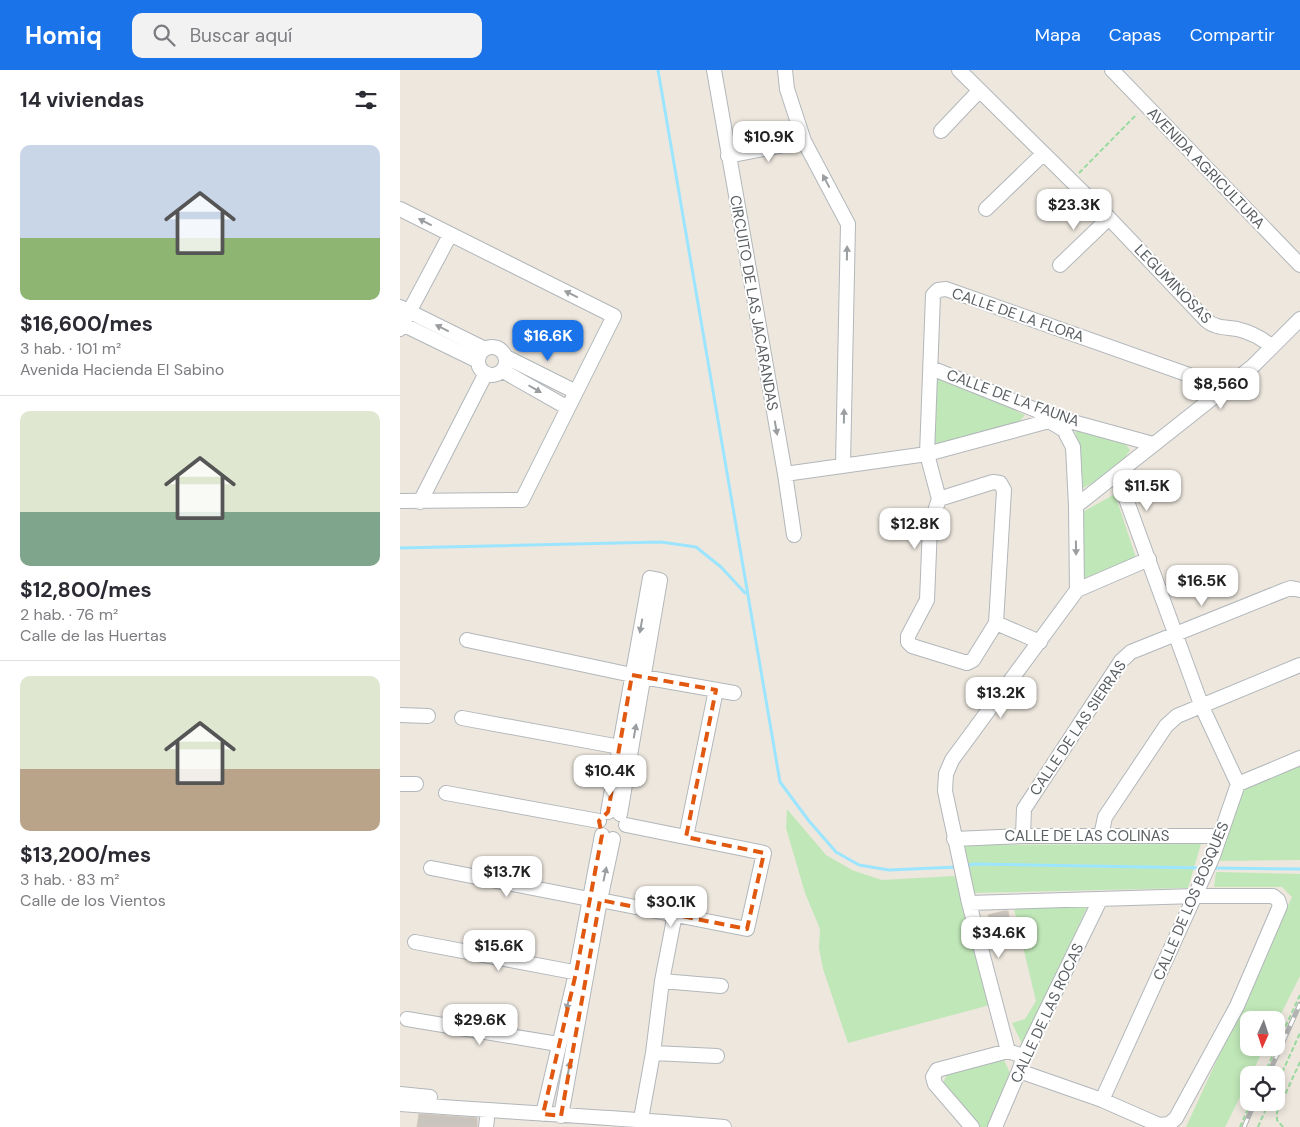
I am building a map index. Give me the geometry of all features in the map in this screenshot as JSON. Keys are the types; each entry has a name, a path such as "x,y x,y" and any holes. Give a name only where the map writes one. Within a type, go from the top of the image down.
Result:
{"street":[{"name":"CIRCUITO DE LAS JACARANDAS","path":"714,70 794,535"},
{"path":"784,70 787,89 804,141 848,224 843,464"},
{"name":"LEGUMINOSAS","path":"959,70 1109,218 1212,325 1246,332 1263,339 1272,348"},
{"name":"AVENIDA AGRICULTURA","path":"1112,70 1300,265"},
{"path":"941,131 979,91"},
{"path":"728,156 804,141"},
{"path":"986,209 1043,154"},
{"path":"400,209 614,316 522,500 400,501"},
{"path":"1060,265 1109,218"},
{"path":"450,235 402,319 483,361 495,374 504,364"},
{"name":"CALLE DE LA FLORA","path":"939,498 927,454 933,295 938,290 946,289 1226,388"},
{"path":"1076,506 1253,366 1300,319"},
{"path":"420,502 483,361 492,347 499,348 504,364 568,408"},
{"path":"504,364 576,392"},
{"name":"CALLE DE LA FAUNA","path":"931,368 1050,418 1153,444"},
{"path":"785,474 843,464 927,454 1050,418 1064,430 1073,446 1076,506 1076,590"},
{"path":"1117,474 1202,707 1238,784 1300,758"},
{"path":"993,482 1000,484 1004,490 996,623 973,660 967,664 912,646 908,642 908,636 926,600 930,526 939,498 993,482"},
{"path":"1008,1051 954,839 945,792 946,774 952,760 1040,642 1076,590 1149,559"},
{"path":"613,818 620,747 638,676 660,580 650,578 638,676 613,818 599,831 607,837 621,836 625,829 613,818"},
{"name":"CALLE DE LAS SIERRAS","path":"1023,836 1024,809 1121,661 1131,652 1291,588 1300,590"},
{"path":"996,623 1040,642"},
{"path":"467,640 638,676 734,693"},
{"path":"1101,836 1105,817 1166,726 1177,716 1300,666"},
{"path":"686,837 716,690"},
{"path":"400,715 428,716"},
{"path":"462,718 620,747"},
{"path":"400,784 416,784"},
{"name":"CALLE DE LOS BOSQUES","path":"1102,1100 1204,878 1238,784"},
{"path":"431,868 747,929 764,852 686,837 613,818 446,794"},
{"name":"CALLE DE LAS COLINAS","path":"954,839 1023,836 1220,836"},
{"path":"561,1116 581,973 607,837"},
{"path":"969,903 1196,896 1272,896 1278,900 1280,906 1237,1006 1176,1118 1169,1124 1159,1125 1102,1100 1020,1072"},
{"name":"CALLE DE LAS ROCAS","path":"996,1127 1020,1072 1024,1056 1100,900"},
{"path":"641,1119 653,1053 662,981 675,914"},
{"path":"416,942 581,973"},
{"path":"542,1114 558,1044 581,973"},
{"path":"662,981 721,986"},
{"path":"406,1019 558,1044"},
{"path":"972,1127 935,1084 933,1077 937,1070 1008,1051 1024,1056"},
{"path":"653,1053 717,1056"},
{"path":"400,1094 538,1109 542,1114"},
{"path":"400,1104 542,1114 602,1122 641,1119 724,1127"}],"path":[{"path":"1072,181 1146,105"},
{"path":"1285,1028 1300,995"},
{"path":"1285,1066 1300,1034"},
{"path":"1283,1127 1277,1120 1277,1112 1300,1062"},
{"path":"1240,1127 1247,1111"},
{"path":"1258,1127 1265,1111"}],"highlighted area":[{"path":"632,675 716,690 686,837 764,853 747,929 600,900 561,1116 543,1114 576,973 602,835 599,821 608,812"}],"green space":[{"path":"936,375 1025,415 1020,421 937,445 931,434"},
{"path":"1075,430 1124,442 1130,450 1117,470 1083,488 1081,459"},
{"path":"1115,494 1136,558 1082,579 1081,513"},
{"path":"1300,766 1300,860 1218,861 1242,787"},
{"path":"787,809 826,855 852,870 882,880 955,876 990,1005 848,1043 823,969 819,948 820,929 805,893 786,828"},
{"path":"1201,844 1188,888 972,893 961,845"},
{"path":"1216,872 1300,874 1300,976 1282,1011 1240,1011 1240,1056 1260,1056 1255,1066 1240,1066 1240,1097 1225,1127 1186,1127 1292,897 1282,887 1214,887"},
{"path":"1089,903 1023,1046 1012,1023 1025,1019 1036,1001 1013,905"},
{"path":"1004,1060 1010,1073 1009,1081 991,1127 978,1127 943,1083 947,1074"}],"building":[{"path":"1008,911 1011,925 992,930 988,915"},
{"path":"419,1114 477,1118 477,1127 417,1127"}],"waterway":[{"path":"658,70 780,782 809,821 836,852 859,865 889,870 957,867"},
{"path":"400,548 661,542 696,547 721,567 745,593"},
{"path":"965,866 974,864 1204,868"},
{"path":"1213,868 1300,869"}],"railway":[{"path":"1272,1066 1300,1004"},
{"path":"1244,1127 1251,1111"}]}
